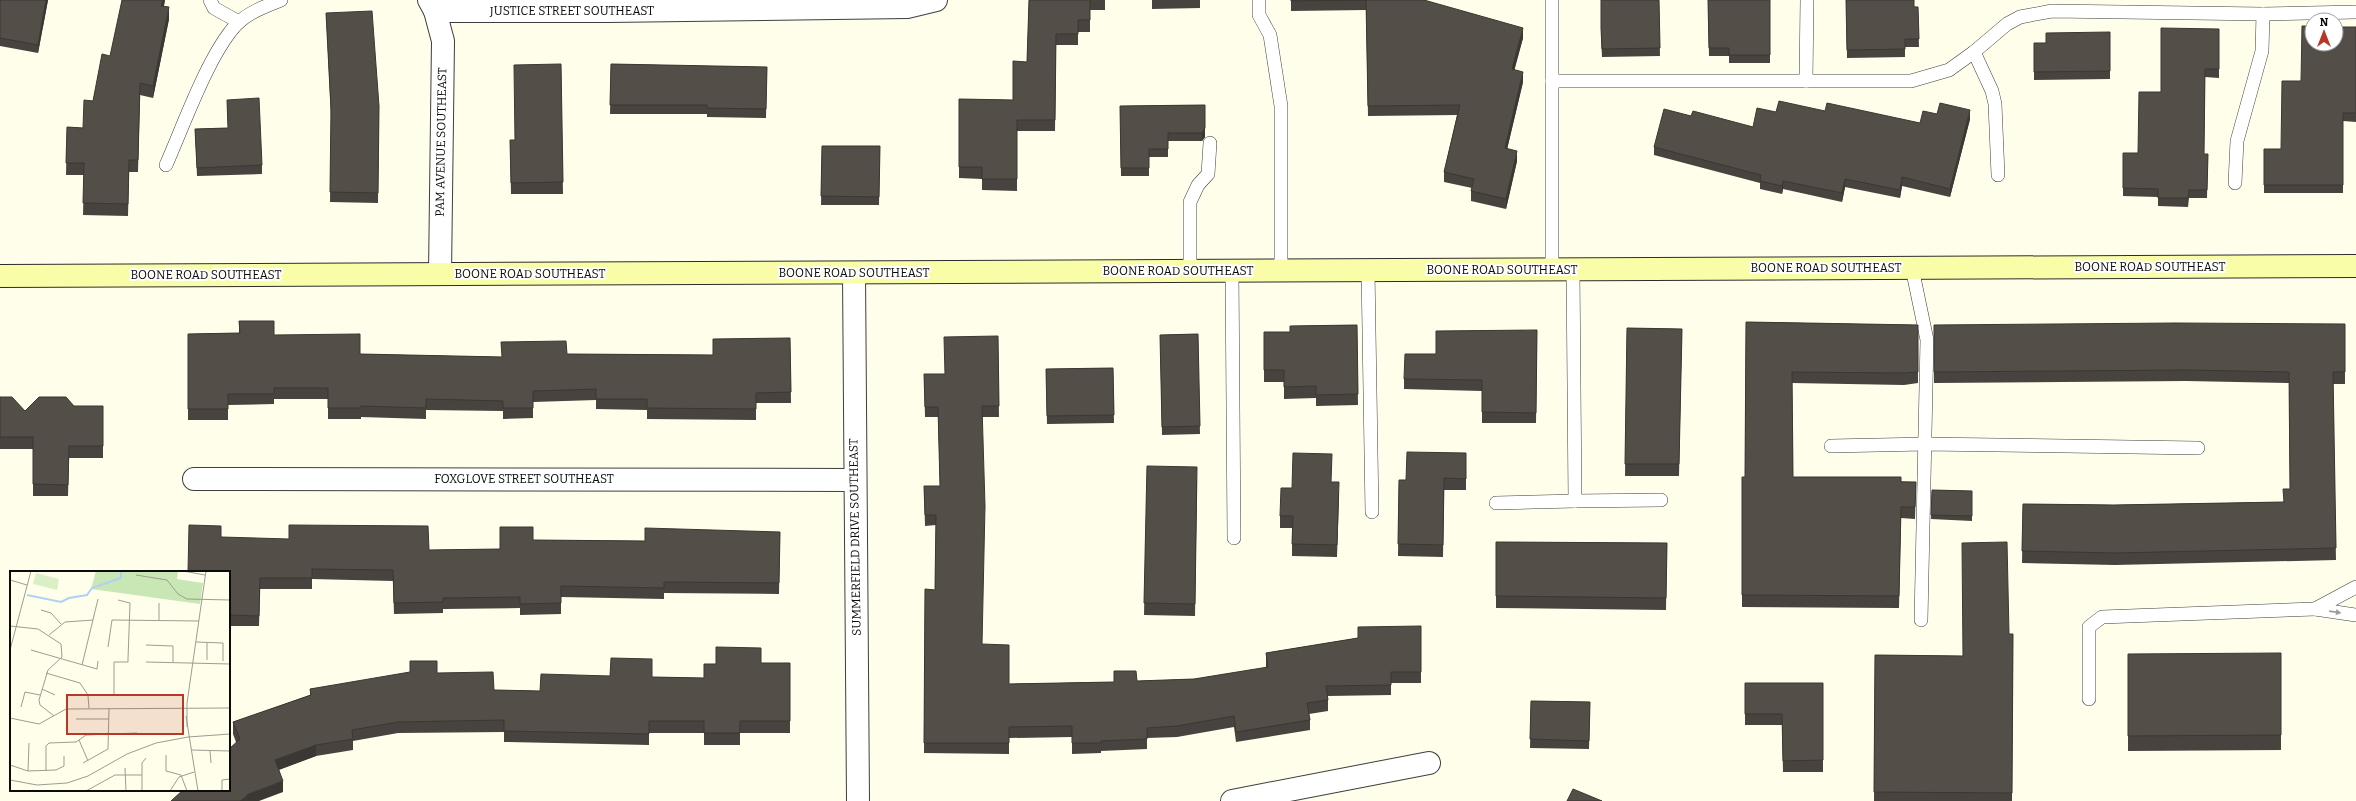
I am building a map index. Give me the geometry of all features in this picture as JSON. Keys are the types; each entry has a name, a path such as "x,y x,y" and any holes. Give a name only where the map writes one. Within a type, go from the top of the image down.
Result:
{"street":[{"name":"JUSTICE STREET SOUTHEAST","path":"432,5 907,7 936,0"},
{"name":"PAM AVENUE SOUTHEAST","path":"432,5 443,40 440,274"},
{"name":"BOONE ROAD SOUTHEAST","path":"0,276 2356,266"},
{"name":"SUMMERFIELD DRIVE SOUTHEAST","path":"854,273 854,480 858,801"},
{"name":"FOXGLOVE STREET SOUTHEAST","path":"194,479 854,480"},
{"path":"1232,801 1429,763"}],"lane":[{"path":"210,0 214,8 239,22"},
{"path":"166,165 215,54 239,22 255,10 281,0"},
{"path":"1259,0 1259,15 1270,35 1282,106 1282,271"},
{"path":"1552,0 1552,81 1575,501"},
{"path":"1806,81 1807,0"},
{"path":"1552,81 1911,81 1949,70 1974,52 2007,24 2033,14 2052,11 2263,14 2356,12"},
{"path":"2235,183 2237,141 2262,46 2263,14"},
{"path":"1974,52 1992,91 1995,104 1998,175"},
{"path":"1190,271 1190,202 1198,185 1208,174 1210,143"},
{"path":"1912,268 1926,340 1921,620"},
{"path":"1368,270 1372,512"},
{"path":"1232,271 1234,538"},
{"path":"1831,446 1925,444 2198,448"},
{"path":"1496,503 1661,500"},
{"path":"2315,609 2356,586"},
{"path":"2089,699 2089,627 2102,617 2315,609 2356,615"}],"building":[{"path":"0,0 46,0 38,45 0,38"},
{"path":"122,0 163,0 161,6 169,7 153,86 140,83 138,160 129,160 128,204 83,203 84,163 66,163 67,127 83,128 84,100 93,101 102,54 110,56"},
{"path":"1029,0 1090,0 1090,20 1078,20 1078,34 1056,34 1055,120 1017,120 1017,179 982,179 982,167 959,167 959,99 1013,100 1013,61 1027,62"},
{"path":"1291,0 1366,0 1291,1"},
{"path":"1366,0 1424,0 1523,28 1512,69 1523,72 1505,148 1517,151 1506,199 1471,191 1474,179 1444,172 1460,105 1368,106"},
{"path":"1601,0 1659,0 1660,48 1602,49"},
{"path":"1708,0 1770,0 1770,55 1729,55 1729,48 1709,48"},
{"path":"1846,0 1914,0 1914,7 1918,7 1919,39 1905,39 1905,49 1847,50"},
{"path":"372,11 379,106 378,193 330,192 331,109 326,13"},
{"path":"2302,26 2304,26 2304,52 2344,52 2344,27 2356,27 2356,113 2343,113 2343,185 2264,185 2264,149 2281,149 2282,81 2301,81"},
{"path":"2161,28 2219,29 2219,69 2205,69 2204,154 2208,154 2207,190 2189,190 2188,198 2158,198 2158,189 2123,188 2123,153 2138,153 2139,92 2161,92"},
{"path":"2110,32 2110,71 2034,72 2034,43 2046,43 2046,33"},
{"path":"561,64 563,182 511,183 510,140 515,140 514,65"},
{"path":"611,64 767,67 766,109 707,108 707,105 610,105"},
{"path":"259,98 262,165 197,168 195,129 228,128 227,100"},
{"path":"1779,101 1825,111 1827,103 1920,123 1923,111 1937,114 1940,103 1970,110 1950,189 1902,177 1900,190 1845,179 1842,193 1783,181 1782,186 1760,181 1761,175 1654,147 1664,109 1691,116 1693,111 1753,127 1757,108 1776,112"},
{"path":"1205,105 1205,128 1202,133 1168,133 1168,149 1149,149 1149,168 1121,168 1120,106"},
{"path":"822,146 880,146 879,197 821,196"},
{"path":"239,321 274,321 274,335 360,334 360,354 502,357 501,342 566,341 567,354 713,355 713,339 790,338 791,392 756,393 756,409 647,408 647,399 596,399 596,389 533,391 533,408 503,408 503,401 426,399 426,408 361,406 361,408 328,408 328,388 274,388 274,394 228,394 228,409 188,409 188,334 240,333"},
{"path":"1746,322 1918,325 1918,372 1792,372 1793,477 1901,477 1901,482 1916,482 1915,507 1901,507 1899,596 1742,595 1742,477 1745,477"},
{"path":"2176,323 2345,324 2345,372 2333,372 2336,548 2115,553 2022,551 2023,504 2114,505 2284,502 2283,489 2290,489 2289,372 2186,370 1934,372 1934,325"},
{"path":"1357,325 1358,394 1316,395 1316,386 1284,387 1284,370 1264,370 1264,332 1290,332 1290,326"},
{"path":"1627,328 1682,329 1679,464 1625,464"},
{"path":"1537,330 1536,413 1482,412 1482,380 1404,379 1405,354 1436,354 1436,331"},
{"path":"1198,334 1200,426 1162,427 1160,335"},
{"path":"998,336 999,406 982,406 985,506 982,644 1009,645 1009,684 1114,682 1114,671 1136,671 1137,681 1194,679 1268,667 1266,653 1358,638 1358,627 1421,626 1421,672 1391,672 1391,685 1326,686 1328,700 1307,703 1310,720 1236,732 1234,716 1177,726 1147,728 1147,739 1101,741 1101,743 1072,743 1072,726 1009,727 1009,743 924,743 925,589 935,590 936,515 925,515 924,486 940,486 938,407 925,407 924,374 945,374 944,337"},
{"path":"1113,368 1114,415 1047,416 1046,369"},
{"path":"0,397 12,397 25,411 39,397 66,397 74,406 103,406 103,446 69,446 68,485 33,484 33,437 0,437"},
{"path":"1407,452 1466,453 1466,479 1444,478 1443,545 1398,544 1399,480 1406,480"},
{"path":"1293,453 1332,454 1331,482 1339,482 1337,545 1292,544 1293,516 1280,516 1281,488 1292,488"},
{"path":"1147,466 1197,467 1195,604 1144,603"},
{"path":"1932,490 1972,491 1972,516 1931,515"},
{"path":"189,525 221,526 221,537 289,539 289,525 428,526 429,550 500,549 500,527 533,527 533,540 645,541 645,528 780,532 779,583 664,582 664,588 561,586 561,603 520,604 520,597 443,598 443,602 394,603 393,570 312,569 312,578 260,578 259,616 230,615 230,571 188,571"},
{"path":"1496,542 1667,543 1666,598 1496,596"},
{"path":"2007,542 2009,634 2013,634 2012,793 1874,792 1875,655 1963,656 1962,543"},
{"path":"716,647 761,648 761,663 790,663 790,721 740,721 740,733 704,733 704,721 649,721 649,734 504,731 504,720 398,722 352,730 353,739 316,745 275,760 283,781 248,794 240,801 171,801 182,791 230,791 230,748 240,739 233,722 311,695 310,689 410,672 410,661 437,661 437,673 493,672 494,690 540,691 541,674 610,676 611,658 652,659 652,677 704,678 704,664 716,664"},
{"path":"2281,653 2281,735 2128,736 2128,654"},
{"path":"1745,683 1823,683 1823,760 1783,761 1782,714 1745,714"},
{"path":"1531,701 1590,702 1589,741 1530,739"},
{"path":"1573,789 1602,801 1567,801"}]}
